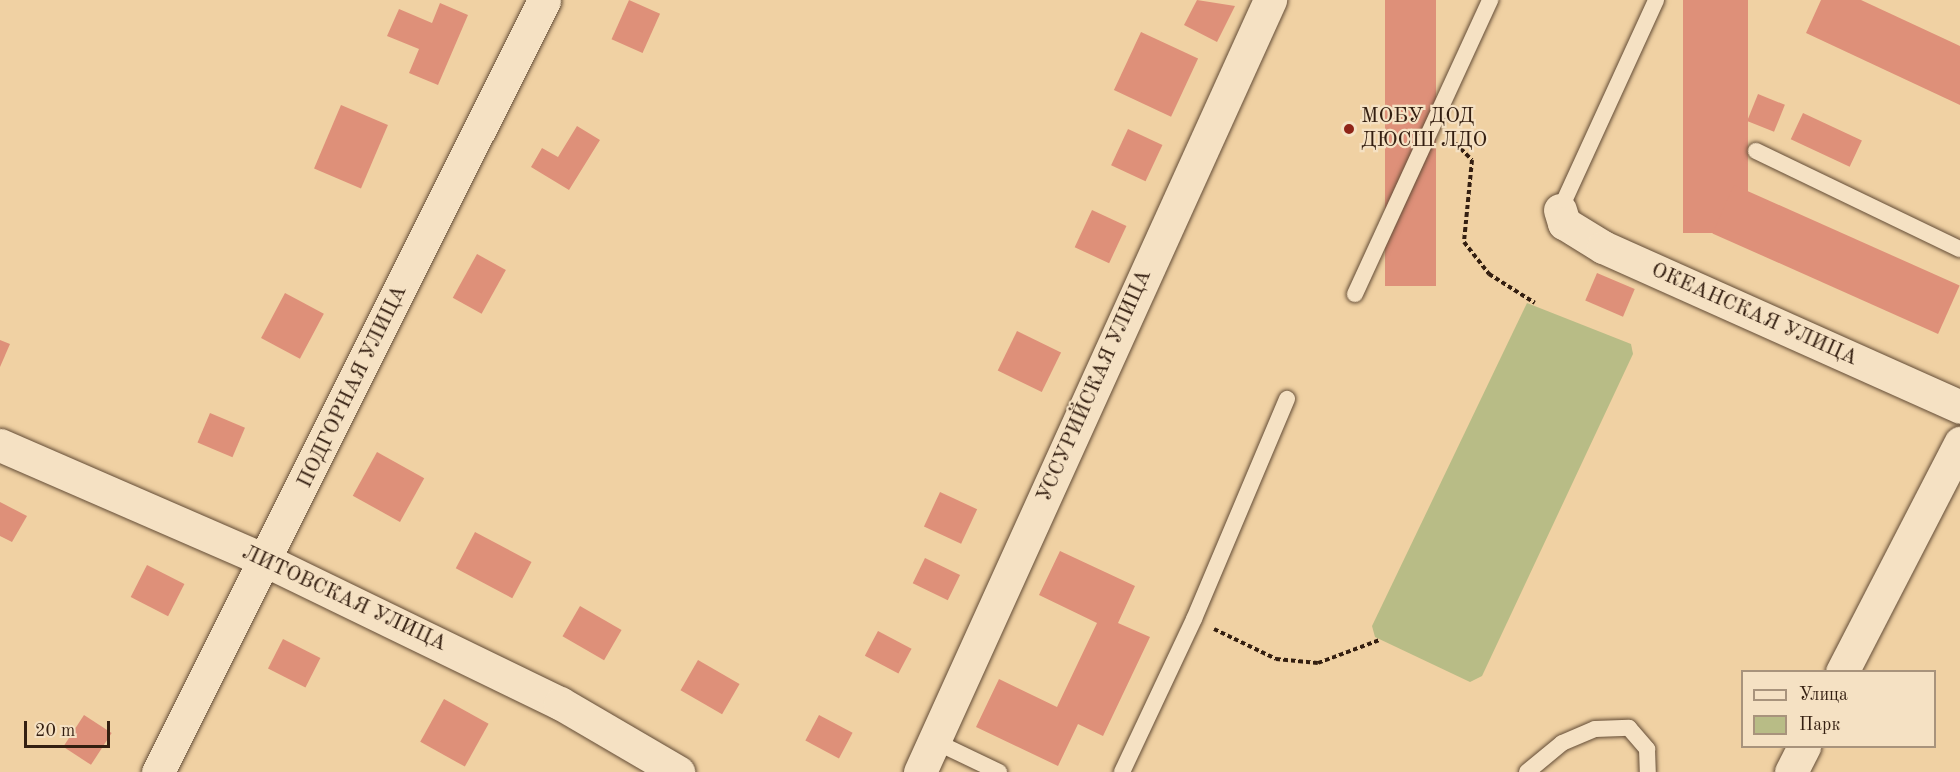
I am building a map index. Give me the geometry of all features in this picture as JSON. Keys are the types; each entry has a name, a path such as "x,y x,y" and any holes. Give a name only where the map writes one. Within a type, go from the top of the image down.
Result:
{"street":[{"name":"ПОДГОРНАЯ УЛИЦА","path":"158,772 267,561 544,0"},
{"name":"УССУРИЙСКАЯ УЛИЦА","path":"920,772 1270,0"},
{"name":"ОКЕАНСКАЯ УЛИЦА","path":"1560,210 1564,223 1603,247 1960,407"},
{"path":"1843,670 1960,443"},
{"name":"ЛИТОВСКАЯ УЛИЦА","path":"0,445 267,561 560,703 678,772"},
{"path":"1791,772 1803,748"}],"lane":[{"path":"1355,294 1435,126 1490,0"},
{"path":"1560,210 1656,0"},
{"path":"1756,151 1960,249"},
{"path":"1122,772 1194,619 1287,399"},
{"path":"1527,772 1562,744 1595,729 1629,728 1647,749 1648,772"},
{"path":"934,741 999,772"}],"path":[{"path":"1435,126 1472,160 1464,242 1489,274 1535,303"},
{"path":"1194,619 1276,659 1318,663 1380,640"}],"green space":[{"path":"1527,303 1631,344 1633,354 1482,676 1470,682 1375,637 1372,626"}],"building":[{"path":"629,0 660,14 643,53 612,39"},
{"path":"1197,0 1235,6 1217,42 1184,25"},
{"path":"1385,0 1436,0 1436,286 1385,286"},
{"path":"1683,0 1748,0 1748,233 1683,233"},
{"path":"1821,0 1861,0 1960,46 1960,105 1806,33"},
{"path":"440,3 468,15 438,85 409,73 419,49 387,36 399,9 432,23"},
{"path":"1141,32 1198,59 1171,117 1114,90"},
{"path":"1758,94 1785,105 1774,132 1747,121"},
{"path":"341,105 388,125 361,188 314,169"},
{"path":"1803,113 1862,140 1850,167 1791,139"},
{"path":"577,126 600,140 569,190 531,167 542,148 558,157"},
{"path":"1128,129 1162,145 1146,181 1111,165"},
{"path":"1734,185 1960,285 1938,334 1712,233"},
{"path":"1092,210 1126,226 1109,263 1075,247"},
{"path":"477,254 506,270 482,314 453,298"},
{"path":"1597,273 1635,289 1623,317 1585,301"},
{"path":"285,293 324,314 300,359 261,338"},
{"path":"1017,331 1061,352 1042,392 998,371"},
{"path":"0,340 10,344 0,367"},
{"path":"210,413 245,428 232,457 197,442"},
{"path":"377,452 424,478 400,522 353,496"},
{"path":"940,492 977,509 961,544 924,526"},
{"path":"0,502 27,516 12,542 0,536"},
{"path":"475,532 532,562 512,598 456,568"},
{"path":"1060,551 1135,586 1118,623 1150,637 1103,736 1078,724 1058,766 976,727 999,679 1057,707 1097,623 1039,595"},
{"path":"925,558 960,575 948,600 913,583"},
{"path":"147,565 184,584 168,616 131,597"},
{"path":"580,606 622,630 604,660 562,636"},
{"path":"878,631 912,649 898,674 865,656"},
{"path":"283,639 320,658 305,687 268,668"},
{"path":"698,660 740,684 722,714 680,690"},
{"path":"444,699 489,724 465,767 420,742"},
{"path":"84,715 112,733 91,765 63,747"},
{"path":"819,715 853,733 839,758 805,741"}],"place":[{"name":"МОБУ ДОД ДЮСШ ЛДО","path":"1349,129"}]}
